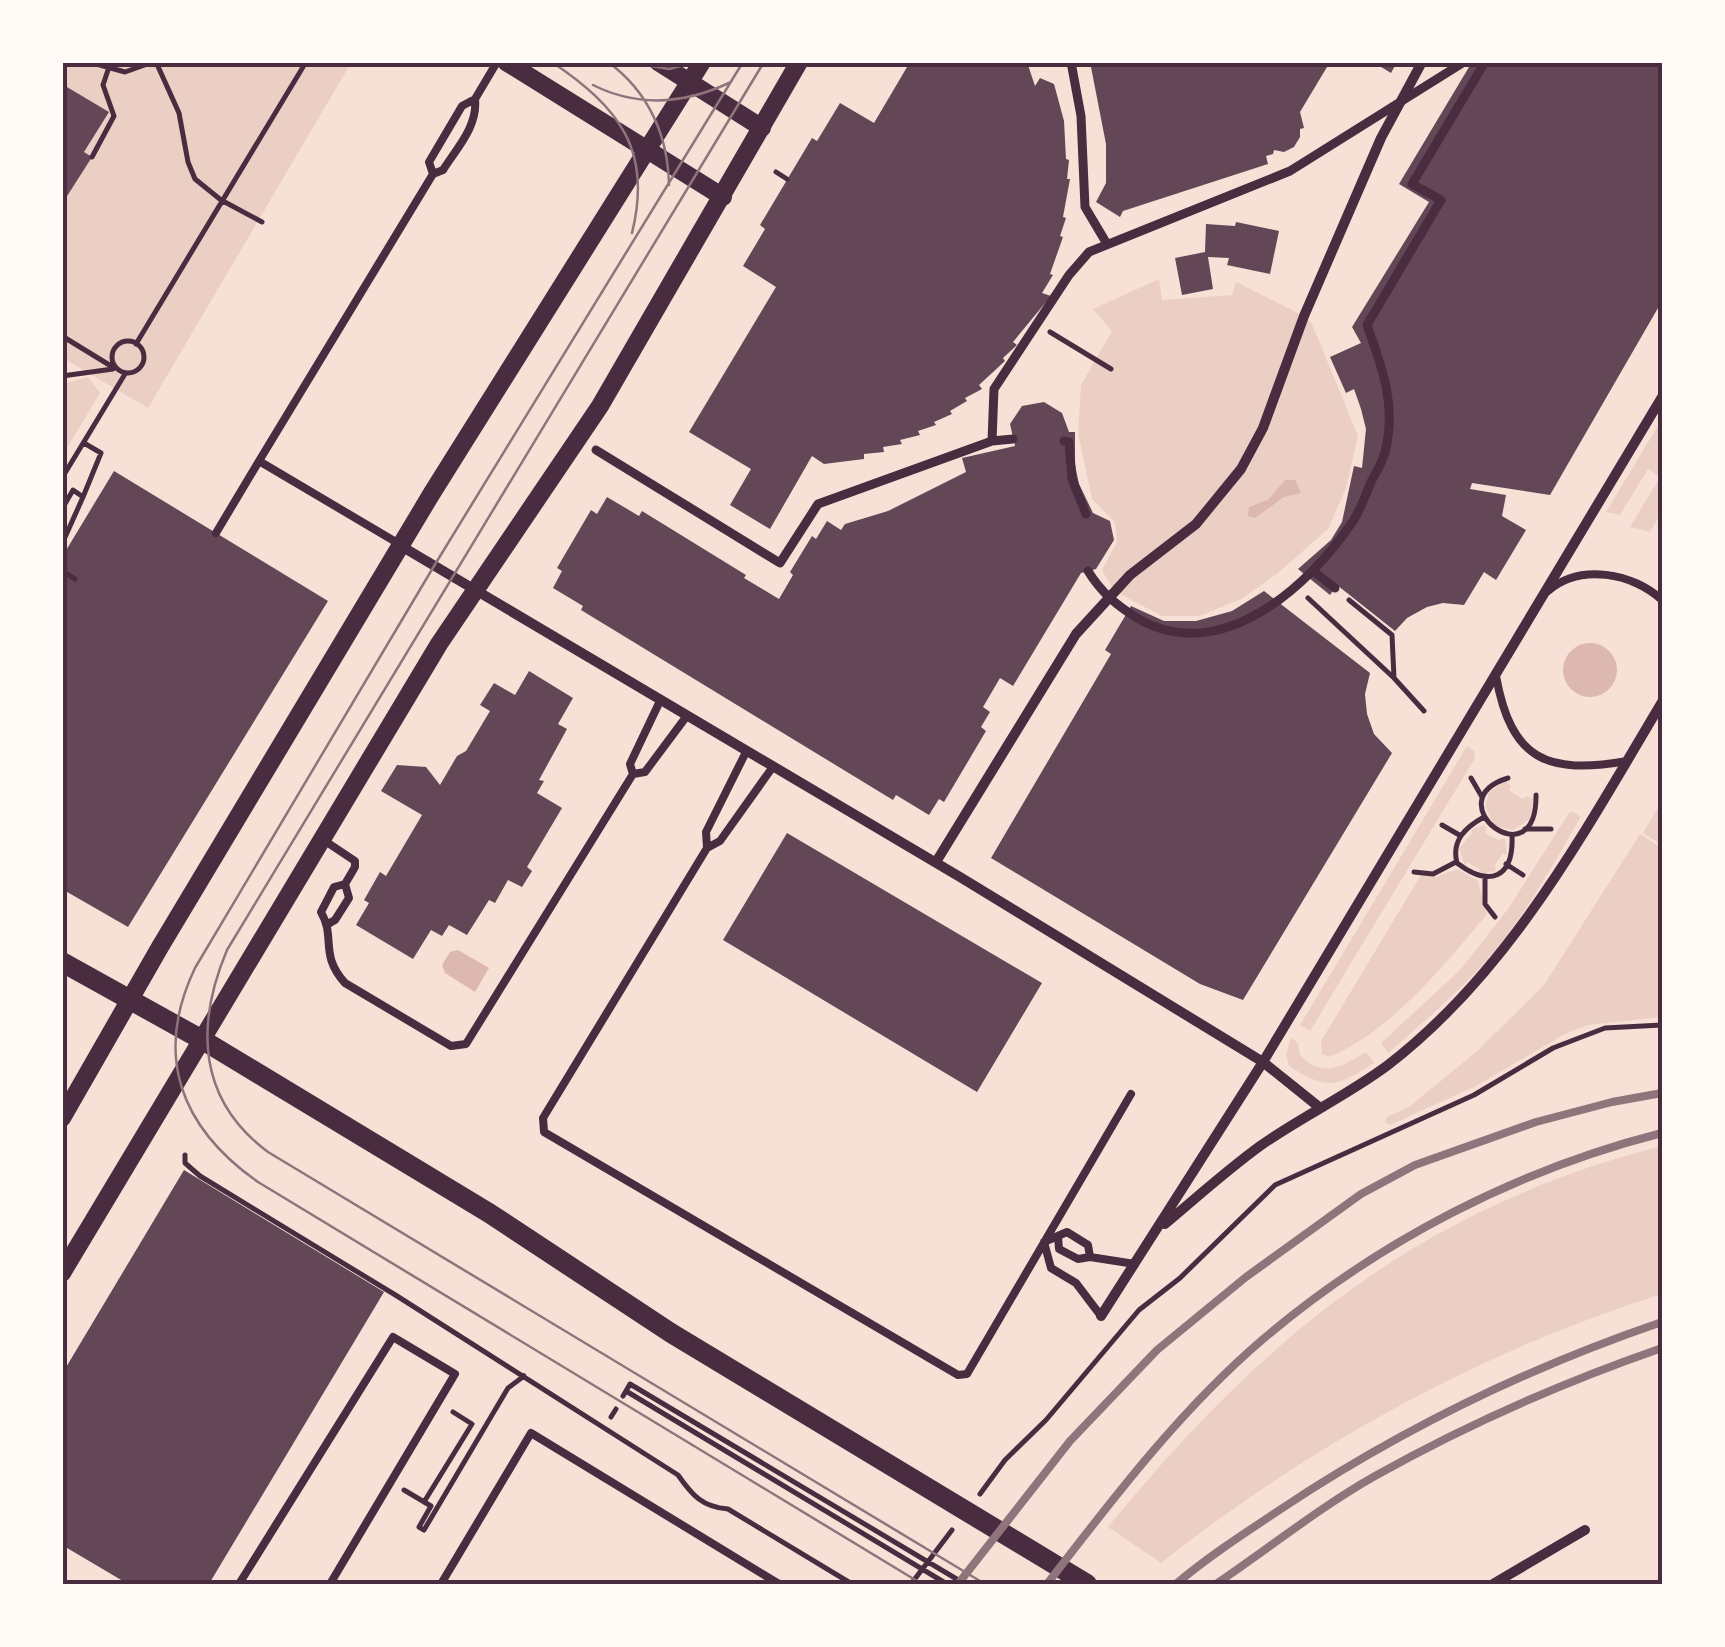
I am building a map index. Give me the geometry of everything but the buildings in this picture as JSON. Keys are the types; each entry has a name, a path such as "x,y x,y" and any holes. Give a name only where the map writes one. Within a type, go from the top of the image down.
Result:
{"main road":[{"path":"62,962 202,1040 488,1213 671,1333 1087,1584"}],"street":[{"path":"506,62 723,197"},
{"path":"658,62 762,128"},
{"path":"62,1118 402,546 702,62"},
{"path":"62,1272 474,590 575,447 799,62"},
{"path":"1071,62 1081,116 1084,206 1107,244"},
{"path":"936,862 1076,634 1130,575 1196,524 1241,468 1263,428 1304,316 1381,138 1422,62"},
{"path":"992,440 994,389 1069,275 1089,252 1290,171 1464,62"},
{"path":"1088,571 1099,590 1128,612 1162,628 1188,633 1216,631 1279,602 1310,574 1354,520 1386,451 1390,388 1367,325 1441,200 1412,184 1486,62"},
{"path":"1101,1316 1263,1062 1662,396"},
{"path":"596,450 780,563 818,504 992,440 1014,438"},
{"path":"1064,441 1069,442 1072,479 1086,514"},
{"path":"402,546 936,862 1263,1062 1319,1107"},
{"path":"1310,574 1334,588"},
{"path":"1157,1230 1258,1147 1388,1065 1451,1009 1520,928 1662,702"},
{"path":"1494,1584 1585,1530"}],"lane":[{"path":"433,174 429,162 443,137 462,106 475,100 497,62"},
{"path":"216,533 433,174 444,170 473,124 477,114 475,100"},
{"path":"259,460 402,546"},
{"path":"1544,594 1557,583 1602,574 1645,585 1662,600"},
{"path":"1496,676 1506,720 1525,749 1538,758 1582,768 1627,761"},
{"path":"322,839 354,861 355,867 344,884 334,887 320,912 328,924 329,962 344,984 451,1046 466,1044 632,774 630,764 660,701"},
{"path":"632,774 645,772 686,716"},
{"path":"708,848 706,832 746,752"},
{"path":"772,768 720,841 708,848 543,1118 544,1132 958,1375 967,1374 1131,1094"},
{"path":"328,924 349,898 344,884"},
{"path":"1044,1242 1067,1232 1088,1244 1090,1256"},
{"path":"1058,1237 1058,1248 1078,1259 1090,1256 1135,1264"},
{"path":"1044,1242 1051,1268 1076,1283 1101,1316"},
{"path":"239,1584 393,1337 455,1374 330,1584"},
{"path":"441,1584 530,1433 779,1584"}],"path":[{"path":"89,62 125,72 154,62 180,113 188,162 195,179 222,200 262,222"},
{"path":"136,344 306,62"},
{"path":"92,156 114,116 103,85 108,70"},
{"path":"776,172 787,179"},
{"path":"1036,324 1112,369"},
{"path":"62,336 126,374"},
{"path":"62,478 126,374 136,371 142,363 143,352 126,341 114,349 112,360 116,368"},
{"path":"62,376 116,368"},
{"path":"62,544 101,453 84,442"},
{"path":"62,509 73,490 83,497"},
{"path":"62,571 75,579"},
{"path":"1334,588 1392,635 1394,678"},
{"path":"1303,592 1424,711"},
{"path":"1470,778 1483,799 1484,817 1492,828 1512,835 1525,829 1552,829"},
{"path":"1483,799 1495,782 1508,778"},
{"path":"1525,829 1536,811 1536,795"},
{"path":"1456,862 1455,850 1461,836 1484,817"},
{"path":"1442,826 1461,836"},
{"path":"1456,862 1486,878 1495,876 1511,855 1512,835"},
{"path":"1414,872 1433,874 1456,862"},
{"path":"1506,864 1523,875"},
{"path":"1486,878 1485,904 1495,918"},
{"path":"970,1507 1005,1460 1046,1420 1140,1310 1180,1278 1276,1185 1474,1095 1553,1048 1605,1028 1662,1025"},
{"path":"185,1155 186,1163 200,1176 678,1475 694,1497 714,1508 728,1509 852,1584"},
{"path":"391,1482 432,1506 419,1527 424,1530 508,1388 524,1376"},
{"path":"947,1574 944,1583 624,1394 630,1384 965,1584"},
{"path":"424,1502 472,1424 438,1403"},
{"path":"611,1416 616,1408"},
{"path":"736,1458 741,1450"},
{"path":"912,1584 958,1522"}],"shaded area":[{"path":"63,63 351,63 148,408 63,358 62,204 91,157 84,152 109,112 63,84"},
{"path":"1159,279 1162,300 1232,295 1236,282 1304,316 1312,324 1358,436 1346,488 1328,529 1277,574 1241,599 1200,616 1162,616 1114,591 1102,570 1117,542 1115,522 1092,499 1078,433 1081,385 1112,331 1093,309"},
{"path":"88,377 100,393 63,455 63,384"},
{"path":"1662,419 1662,511 1650,532 1630,527 1660,477 1648,469 1620,515 1606,512"},
{"path":"1285,480 1295,480 1301,493 1284,497 1255,518 1248,516 1249,507 1268,500"},
{"path":"1590,643 1609,651 1617,670 1609,689 1590,697 1571,689 1563,670 1571,651"},
{"path":"1467,746 1474,750 1475,758 1310,1031 1300,1025"},
{"path":"1506,781 1511,786 1509,790 1523,799 1533,799 1530,819 1513,830 1494,826 1485,806 1489,792"},
{"path":"1662,801 1662,845 1643,833"},
{"path":"1573,812 1581,817 1508,934 1458,990 1388,1053 1381,1043 1460,970 1508,909"},
{"path":"1484,825 1485,833 1499,840 1505,838 1507,855 1503,853 1495,865 1496,871 1478,874 1480,870 1467,862 1465,866 1459,848 1472,829"},
{"path":"1640,834 1662,848 1662,1017 1588,1025 1565,1034 1474,1087 1390,1125 1385,1122 1475,1053 1544,985"},
{"path":"1457,869 1478,881 1487,914 1435,975 1395,1014 1352,1046 1329,1057 1322,1054 1321,1041 1421,875 1435,877"},
{"path":"458,950 489,968 475,992 445,973 442,965 450,952"},
{"path":"1291,1037 1298,1043 1300,1055 1316,1067 1333,1068 1366,1052 1374,1063 1341,1081 1313,1079 1289,1066 1286,1055"},
{"path":"1662,1146 1662,1294 1528,1344 1400,1406 1277,1479 1161,1563 1108,1527 1226,1396 1287,1339 1352,1288 1421,1244 1495,1205 1575,1172"}],"tram line":[{"path":"552,62 595,96 625,133 638,177 632,233"},
{"path":"608,62 635,87 654,116 665,149 669,185"},
{"path":"627,62 669,69 696,62"},
{"path":"743,62 434,566 195,968 182,1000 176,1060 193,1114 231,1161 258,1182 922,1584"},
{"path":"764,62 227,950 210,1006 209,1060 228,1109 245,1132 268,1152 985,1584"},
{"path":"593,85 627,97 662,100 696,95 731,82"}],"railway":[{"path":"958,1584 1070,1441 1157,1350 1246,1277 1361,1194 1415,1165 1536,1122 1662,1093"},
{"path":"1047,1584 1175,1426 1232,1367 1306,1304 1401,1241 1502,1189 1608,1148 1662,1133"},
{"path":"1176,1584 1281,1509 1418,1427 1562,1360 1662,1322"},
{"path":"1216,1584 1334,1501 1409,1457 1516,1406 1662,1348"}]}
